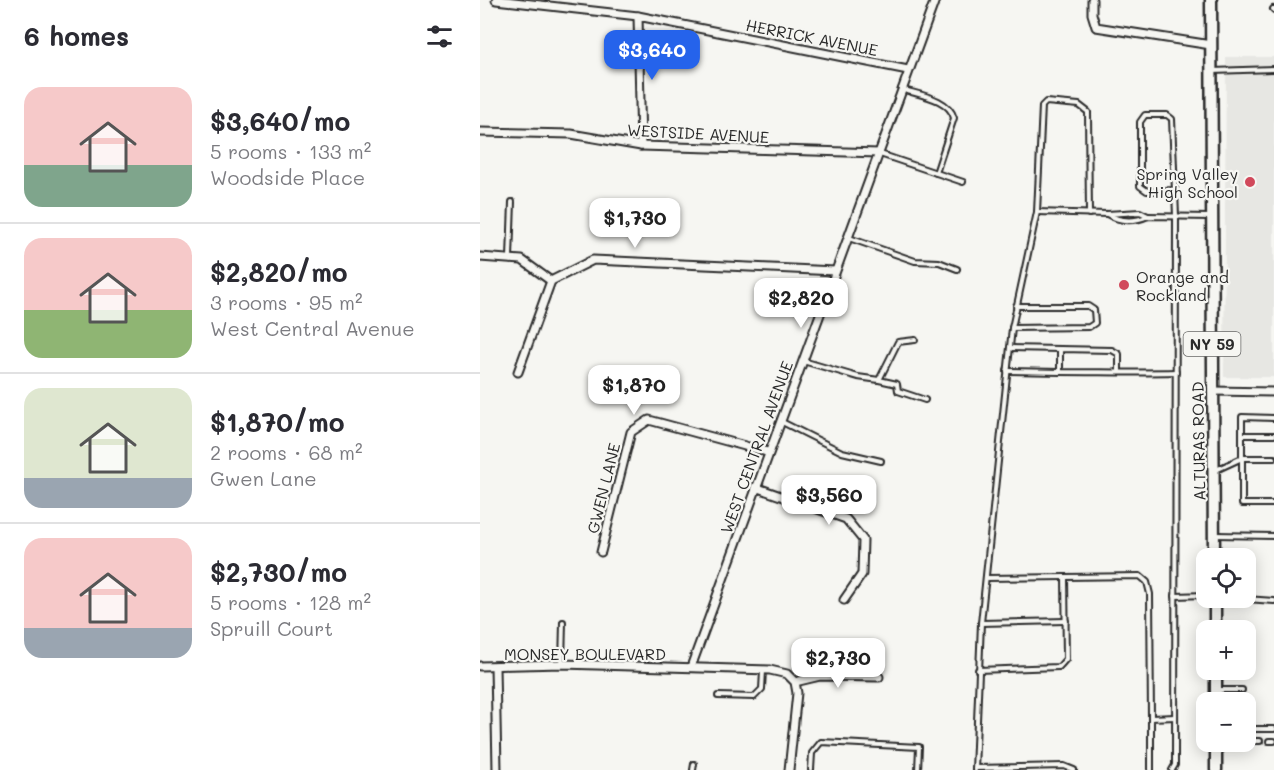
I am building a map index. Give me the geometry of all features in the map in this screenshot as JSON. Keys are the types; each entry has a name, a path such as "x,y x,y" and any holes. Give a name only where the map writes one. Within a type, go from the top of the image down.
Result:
{"main road":[{"name":"ALTURAS ROAD","path":"1211,0 1214,548"},
{"path":"1216,680 1216,690"},
{"path":"1216,752 1216,770"}],"street":[{"name":"HERRICK AVENUE","path":"496,0 638,16 908,70"},
{"name":"WEST CENTRAL AVENUE","path":"691,667 767,452 935,0"},
{"path":"1092,0 1092,14 1096,27 1211,45"},
{"path":"638,16 641,146"},
{"name":"WESTSIDE AVENUE","path":"480,132 572,134 641,146 879,153"},
{"path":"480,257 522,260 550,281"},
{"path":"518,372 550,281 593,260 836,271"},
{"path":"1212,391 1274,392"},
{"name":"GWEN LANE","path":"601,552 632,432 649,420 767,452"},
{"path":"755,487 846,519 863,540 862,574 844,600"},
{"name":"MONSEY BOULEVARD","path":"480,666 562,664 764,670 786,674 795,682"},
{"path":"495,666 497,770"},
{"path":"789,770 796,703 795,682 820,676 879,676"}],"lane":[{"path":"1211,71 1274,69"},
{"path":"901,89 945,104 952,109 954,118 936,173"},
{"path":"1074,770 1064,766 975,769 981,623 1007,371 1016,306 1037,212 1042,106 1046,102 1079,105 1088,112 1089,214"},
{"path":"1172,770 1175,765 1176,216 1172,119 1167,115 1145,116 1140,122 1140,186 1146,190 1174,190"},
{"path":"879,153 963,182"},
{"path":"510,259 512,202"},
{"path":"1037,212 1107,214 1140,212 1148,216"},
{"path":"1107,214 1116,219 1139,220 1148,216 1211,217"},
{"path":"848,237 915,261 939,262 957,269"},
{"path":"1012,328 1089,327 1095,323 1094,310 1088,306 1016,306"},
{"path":"879,380 898,342 915,340"},
{"path":"1010,348 1112,350 1119,354 1119,372"},
{"path":"1060,349 1060,372"},
{"path":"802,360 858,377 897,384 898,391 925,400"},
{"path":"1007,371 1176,372"},
{"path":"1274,418 1242,417 1242,504 1274,504"},
{"path":"779,421 842,452 881,462"},
{"path":"1242,435 1274,435"},
{"path":"1213,471 1242,458 1274,458"},
{"path":"1214,535 1274,536"},
{"path":"987,578 1140,576 1147,582 1150,594 1151,770"},
{"path":"978,670 1059,667 1066,659 1065,577"},
{"path":"1175,596 1196,595"},
{"path":"1256,600 1274,601"},
{"path":"981,623 1066,621"},
{"path":"562,664 563,622"},
{"path":"718,696 754,697 762,690 764,670"},
{"path":"1216,690 1242,690"},
{"path":"1151,718 1175,717"},
{"path":"1256,729 1274,729"},
{"path":"811,770 812,753 821,742 919,747 918,770"},
{"path":"693,770 694,764"}],"shaded area":[{"name":"Spring Valley High School","path":"1226,57 1274,57 1274,377 1224,377"}],"place":[{"name":"Spring Valley High School","path":"1250,182"},
{"name":"Orange and Rockland","path":"1124,285"}]}
